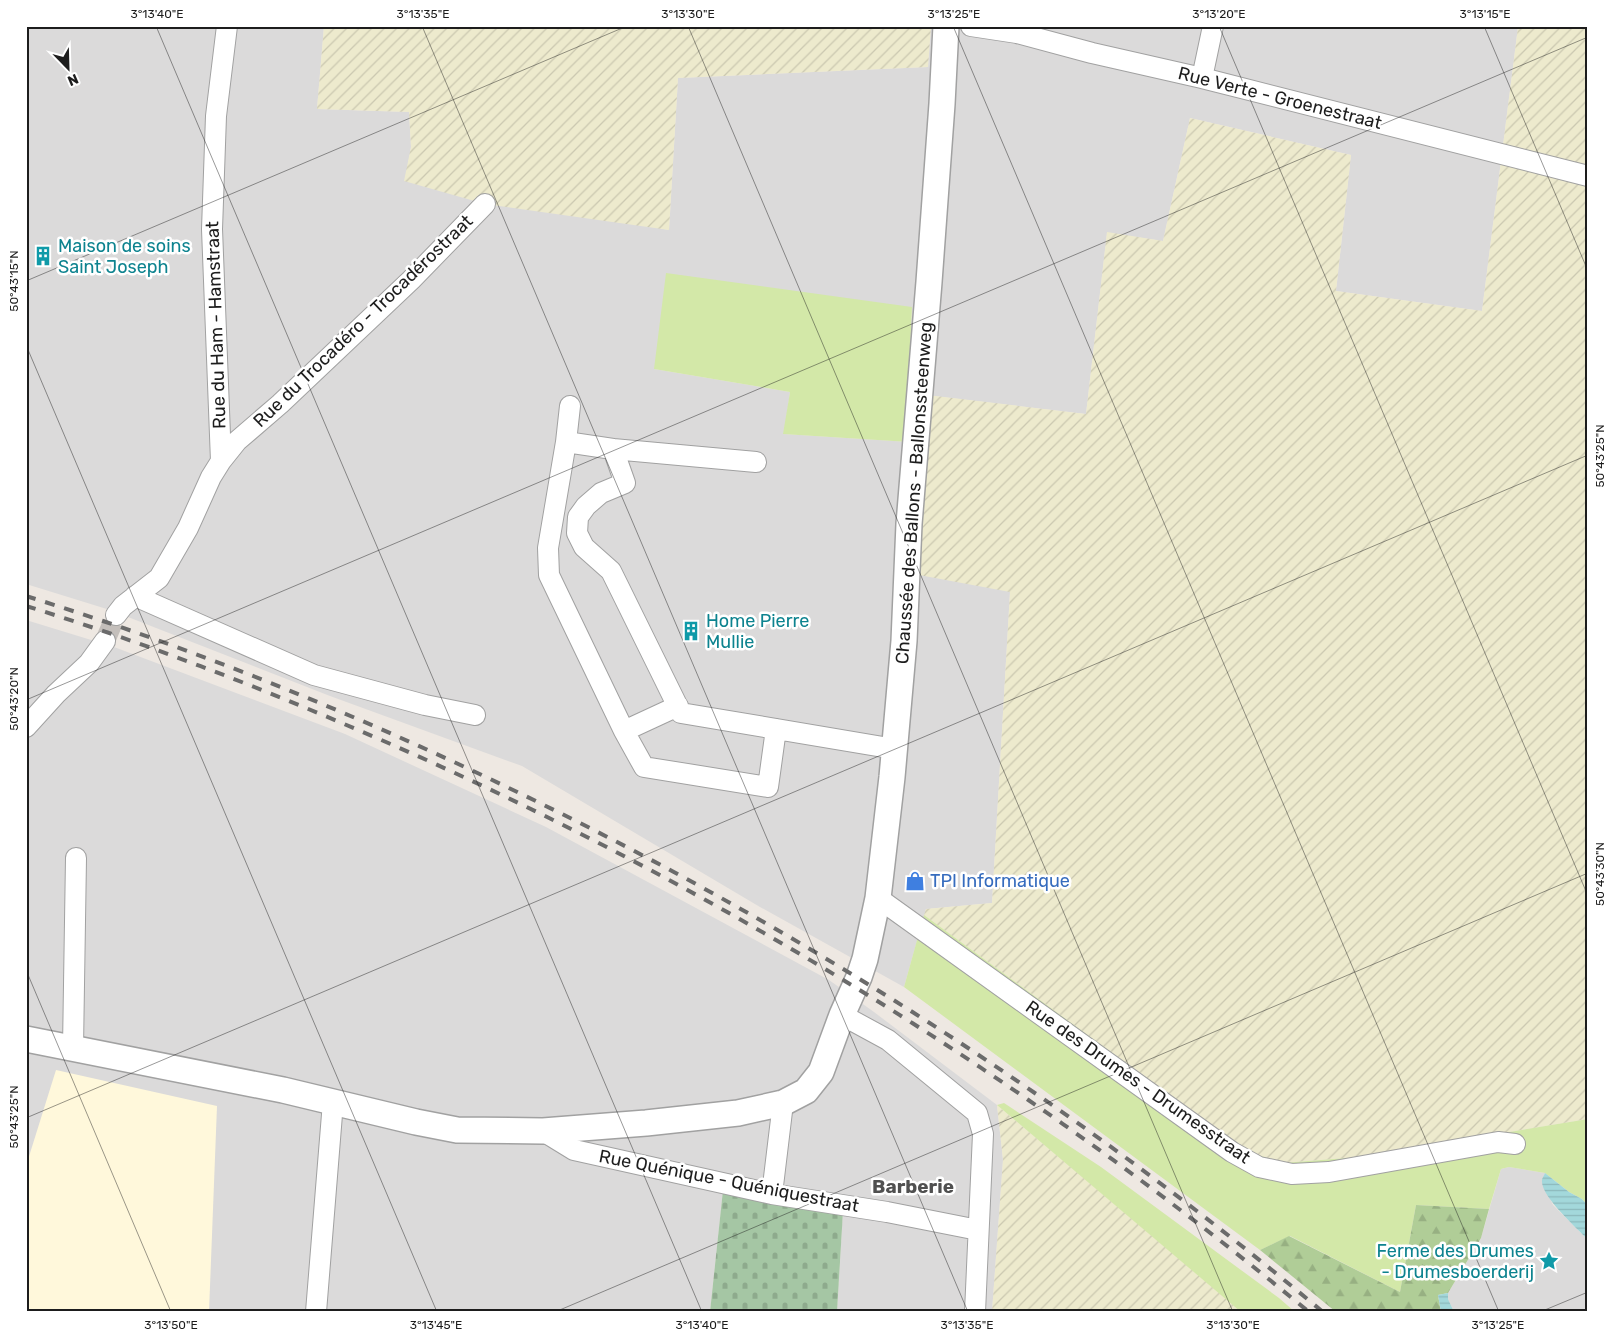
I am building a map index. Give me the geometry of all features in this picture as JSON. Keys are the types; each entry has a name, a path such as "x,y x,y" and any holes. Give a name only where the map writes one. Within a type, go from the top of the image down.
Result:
{"street":[{"name":"Rue du Ham - Hamstraat","path":"222,461 212,229 216,116 227,26"},
{"name":"Chaussée des Ballons - Ballonssteenweg","path":"26,1038 457,1130 544,1131 738,1113 783,1103 806,1092 821,1072 866,958 878,898 895,749 904,641 908,524 932,242 946,26"},
{"name":"Rue Verte - Groenestraat","path":"971,26 1017,33 1588,176"},
{"path":"1202,78 1213,26"},
{"name":"Rue du Trocadéro - Trocadérostraat","path":"222,461 237,441 280,404 411,280 485,204"},
{"path":"570,406 566,442 548,548 549,575 624,731 644,767 768,787 776,729"},
{"path":"566,442 613,449 756,462"},
{"path":"613,449 625,482 601,493 586,506 578,517 577,533 584,547 611,571 681,713 895,749"},
{"path":"116,615 123,606 159,578 188,528 211,477 222,461"},
{"path":"135,596 314,675 425,705 475,715"},
{"path":"26,727 56,694 89,663 105,641"},
{"path":"624,731 678,706"},
{"path":"73,1048 76,858"},
{"name":"Rue des Drumes - Drumesstraat","path":"878,898 1224,1146 1259,1168 1292,1174 1329,1172 1498,1142 1516,1144"},
{"path":"842,1015 888,1040 978,1113 983,1134 975,1312"},
{"path":"316,1312 333,1102"},
{"path":"772,1194 783,1103"},
{"name":"Rue Quénique - Quéniquestraat","path":"544,1131 574,1150 772,1194 887,1212 978,1230"}],"shaded area":[{"path":"26,26 324,26 317,109 409,112 411,147 405,181 669,230 678,78 928,67 931,26 1518,27 1482,311 1336,291 1351,155 1190,118 1163,241 1107,233 1086,414 908,393 912,308 654,369 790,392 784,434 925,443 1010,592 992,903 926,909 904,987 760,907 522,766 330,696 110,610 26,584"},
{"path":"324,26 931,26 928,67 678,78 669,230 485,204 404,181 411,147 409,112 317,109"},
{"path":"1516,26 1588,26 1588,1119 1359,1157 1283,1163 1246,1151 924,915 926,909 992,903 1010,592 919,575 927,395 1086,414 1107,232 1163,241 1190,118 1351,155 1336,291 1482,311 1518,27"},
{"path":"26,620 114,647 345,734 546,827 829,980 874,1012 997,1105 1003,1160 992,1312 837,1312 843,1211 723,1190 710,1312 26,1312"},
{"path":"56,1070 217,1106 209,1312 26,1312 26,1166"},
{"path":"997,1105 1241,1312 992,1312 1003,1160"},
{"path":"1509,1167 1545,1173 1542,1181 1553,1205 1588,1240 1588,1312 1454,1312 1448,1299 1448,1293 1481,1238 1501,1169"}],"green space":[{"path":"666,273 912,307 908,393 925,443 783,434 790,392 654,369"},
{"path":"924,915 1246,1151 1283,1163 1359,1157 1588,1119 1588,1206 1582,1199 1569,1192 1545,1173 1509,1167 1501,1169 1489,1209 1416,1205 1400,1292 1290,1236 1260,1250 904,987"},
{"path":"1004,1103 1101,1167 1279,1298 1295,1312 1241,1312 997,1105"},
{"path":"723,1190 843,1211 837,1312 710,1312"},
{"path":"1416,1205 1489,1209 1481,1238 1448,1293 1438,1295 1441,1312 1336,1312 1260,1250 1289,1236 1400,1292"}],"water":[{"path":"1545,1173 1569,1192 1582,1199 1588,1206 1588,1240 1560,1212 1547,1194 1542,1180"},
{"path":"1448,1293 1448,1299 1454,1312 1441,1312 1438,1295"}],"tunnel":[{"path":"105,641 116,615"}],"railway":[{"path":"26,596 212,660 394,735 513,790 621,844 727,902 832,962 934,1026 1034,1093 1133,1163 1229,1236 1323,1312"},
{"path":"26,606 116,635 204,668 292,702 379,739 504,796 626,857 747,923 864,993 979,1067 1092,1145 1202,1226 1309,1312"}],"place":[{"name":"Maison de soins Saint Joseph","path":"43,256"},
{"name":"Home Pierre Mullie","path":"691,631"},
{"name":"TPI Informatique","path":"915,881"},
{"name":"Ferme des Drumes - Drumesboerderij","path":"1549,1261"}],"district":[{"name":"Barberie","path":"913,1186"}]}
